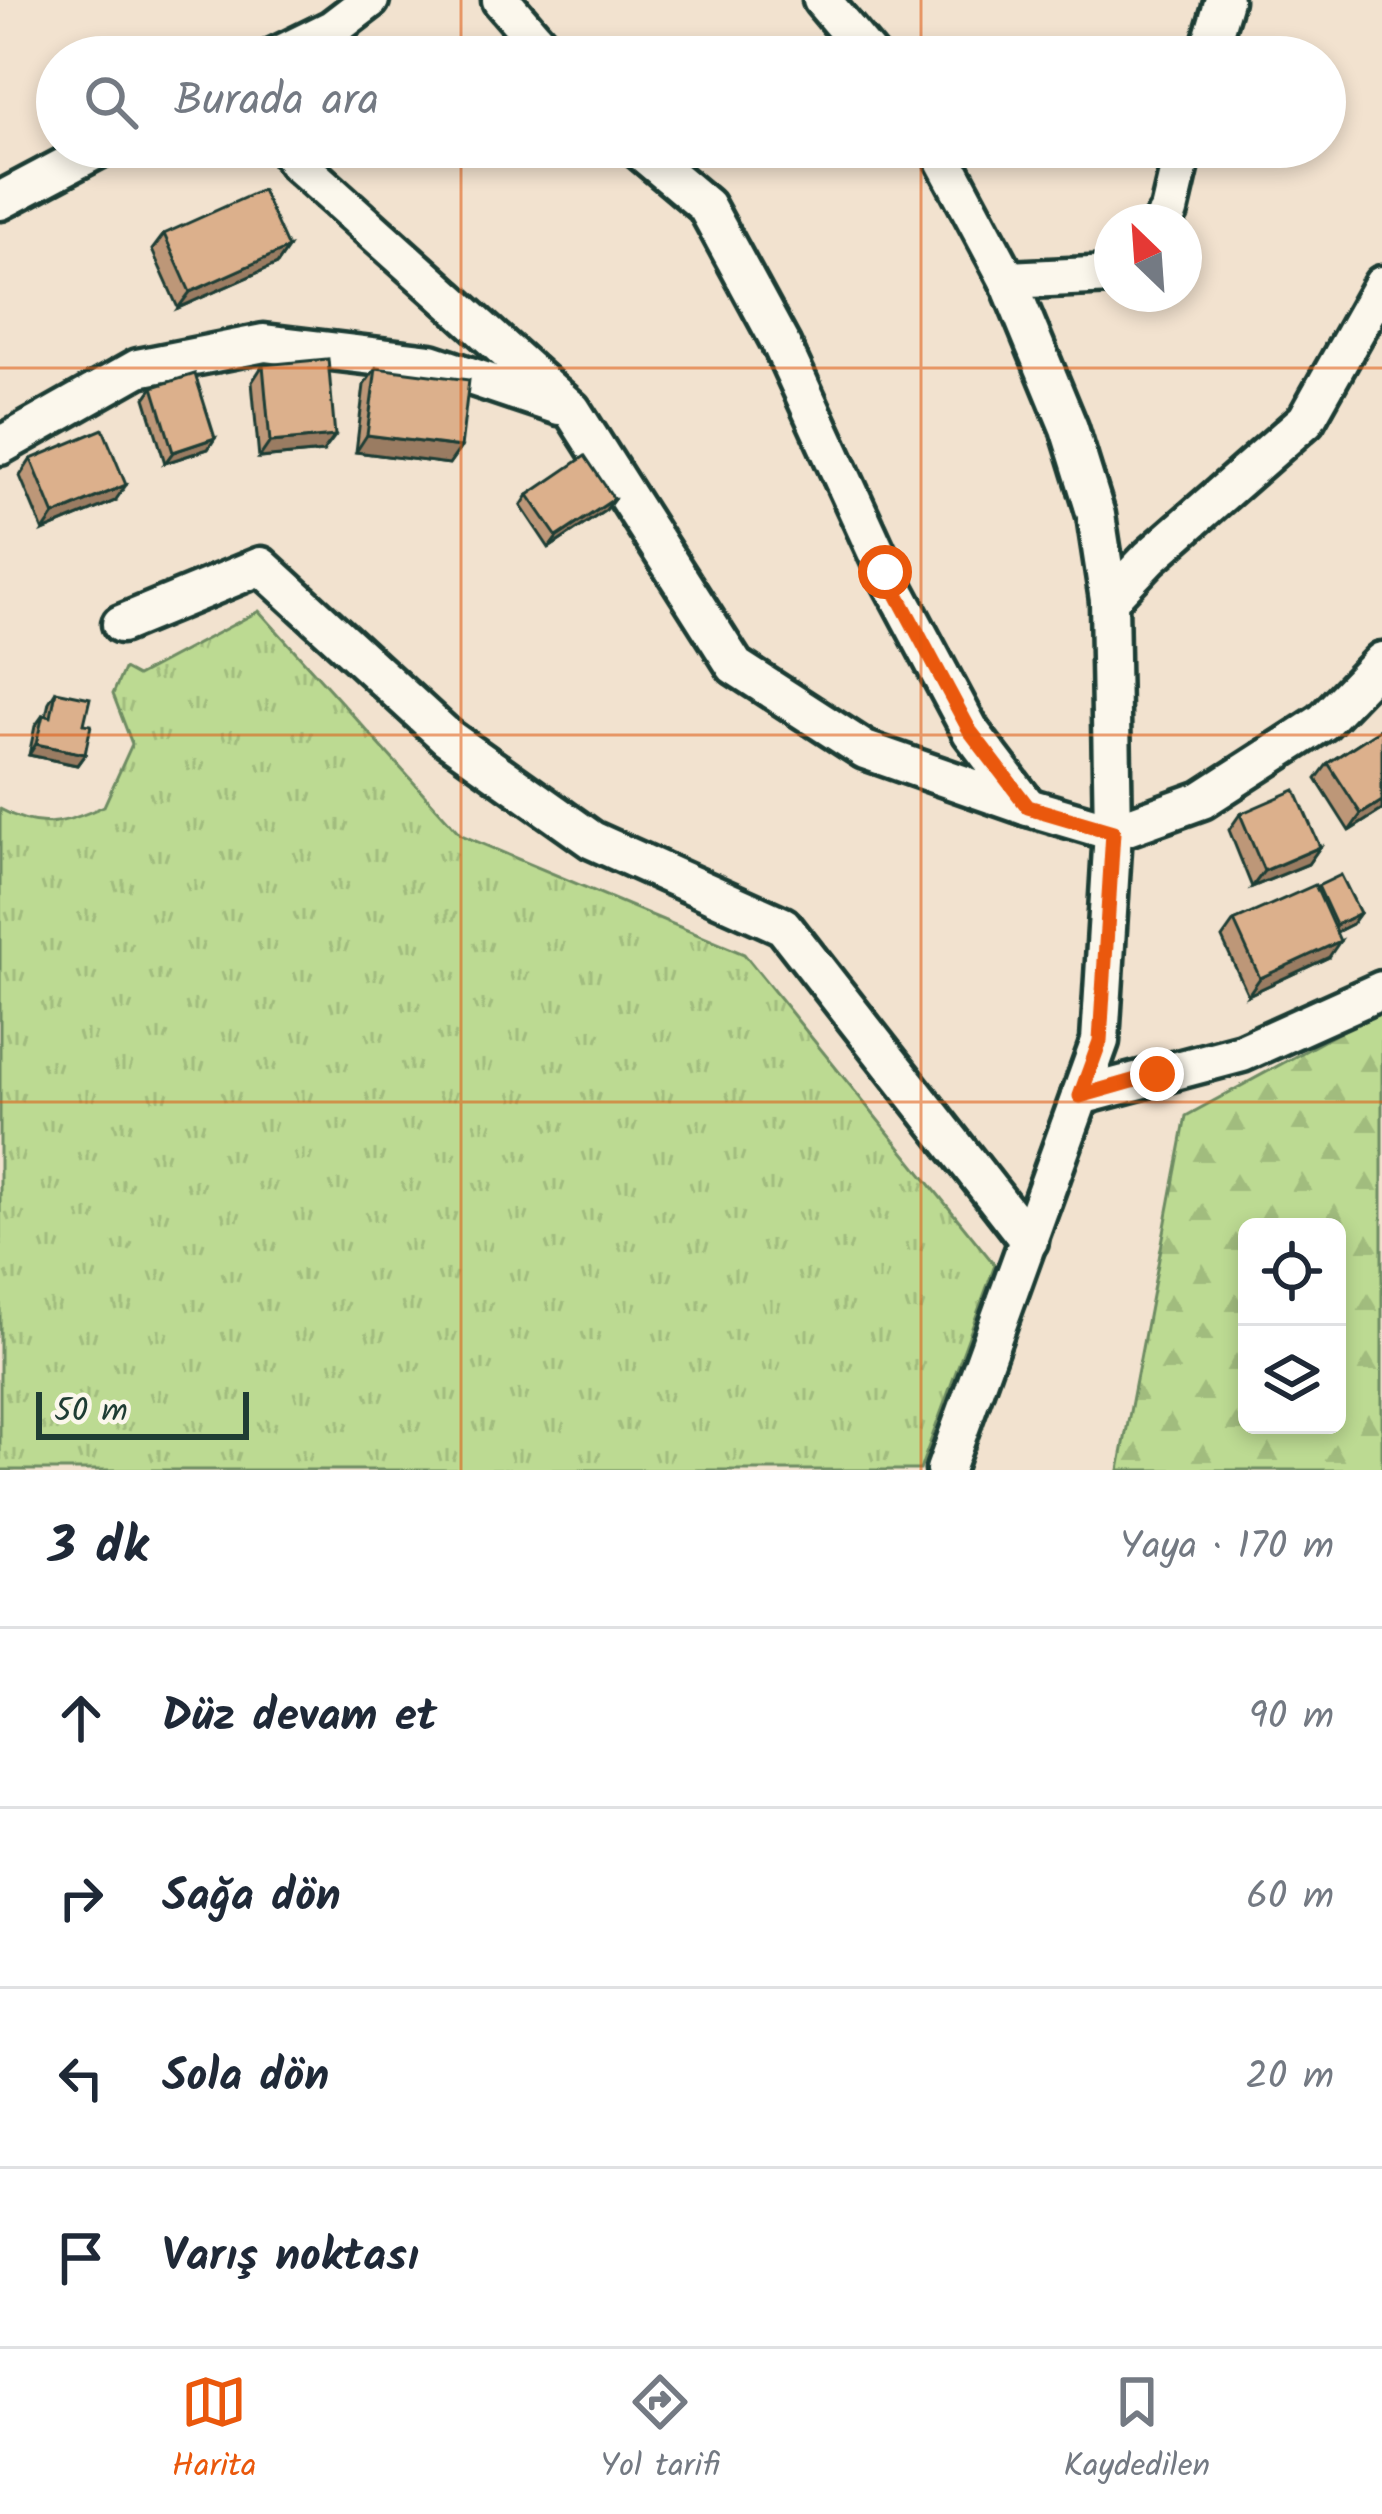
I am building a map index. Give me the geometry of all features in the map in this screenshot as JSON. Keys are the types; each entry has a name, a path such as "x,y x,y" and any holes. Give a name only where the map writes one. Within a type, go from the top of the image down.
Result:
{"street":[{"path":"318,36 370,0"},
{"path":"501,0 532,36"},
{"path":"823,0 853,36"},
{"path":"1213,36 1224,0"},
{"path":"0,201 62,168"},
{"path":"303,168 572,410 735,666 865,750 1113,832 1202,800 1323,722 1382,662"},
{"path":"661,168 706,206 782,346 885,572 970,731 1028,807"},
{"path":"945,1470 1100,1041 1113,832 1109,599 1096,515 1008,280 948,168"},
{"path":"1171,204 1179,168"},
{"path":"1008,280 1094,276"},
{"path":"1109,599 1306,420 1382,285"},
{"path":"0,446 138,368 264,343 431,364 572,410"},
{"path":"121,625 261,566 448,737 592,840 783,926 1028,1241"},
{"path":"1080,1096 1242,1053 1382,990"}],"green space":[{"path":"259,611 461,835 744,954 995,1265 920,1470 0,1470 0,809 28,820 52,822 104,806 132,744 113,694 124,669 137,676"},
{"path":"1382,1009 1382,1470 1119,1470 1186,1116"}],"building":[{"path":"262,190 288,248 190,292 164,234"},
{"path":"328,359 335,436 270,442 263,365"},
{"path":"376,368 469,380 461,447 367,435"},
{"path":"195,374 215,438 173,452 153,387"},
{"path":"103,429 126,485 54,515 31,459"},
{"path":"585,456 614,499 557,537 528,495"},
{"path":"56,691 90,698 84,724 91,725 85,754 36,744 43,715 51,717"},
{"path":"1382,728 1382,801 1361,814 1328,763"},
{"path":"1295,790 1320,847 1264,871 1240,814"},
{"path":"1341,875 1360,913 1336,925 1318,886"},
{"path":"1315,885 1340,941 1260,978 1234,921"}],"route":[{"path":"885,572 970,731 1028,807 1113,832 1100,1041 1080,1096 1157,1074"}]}
